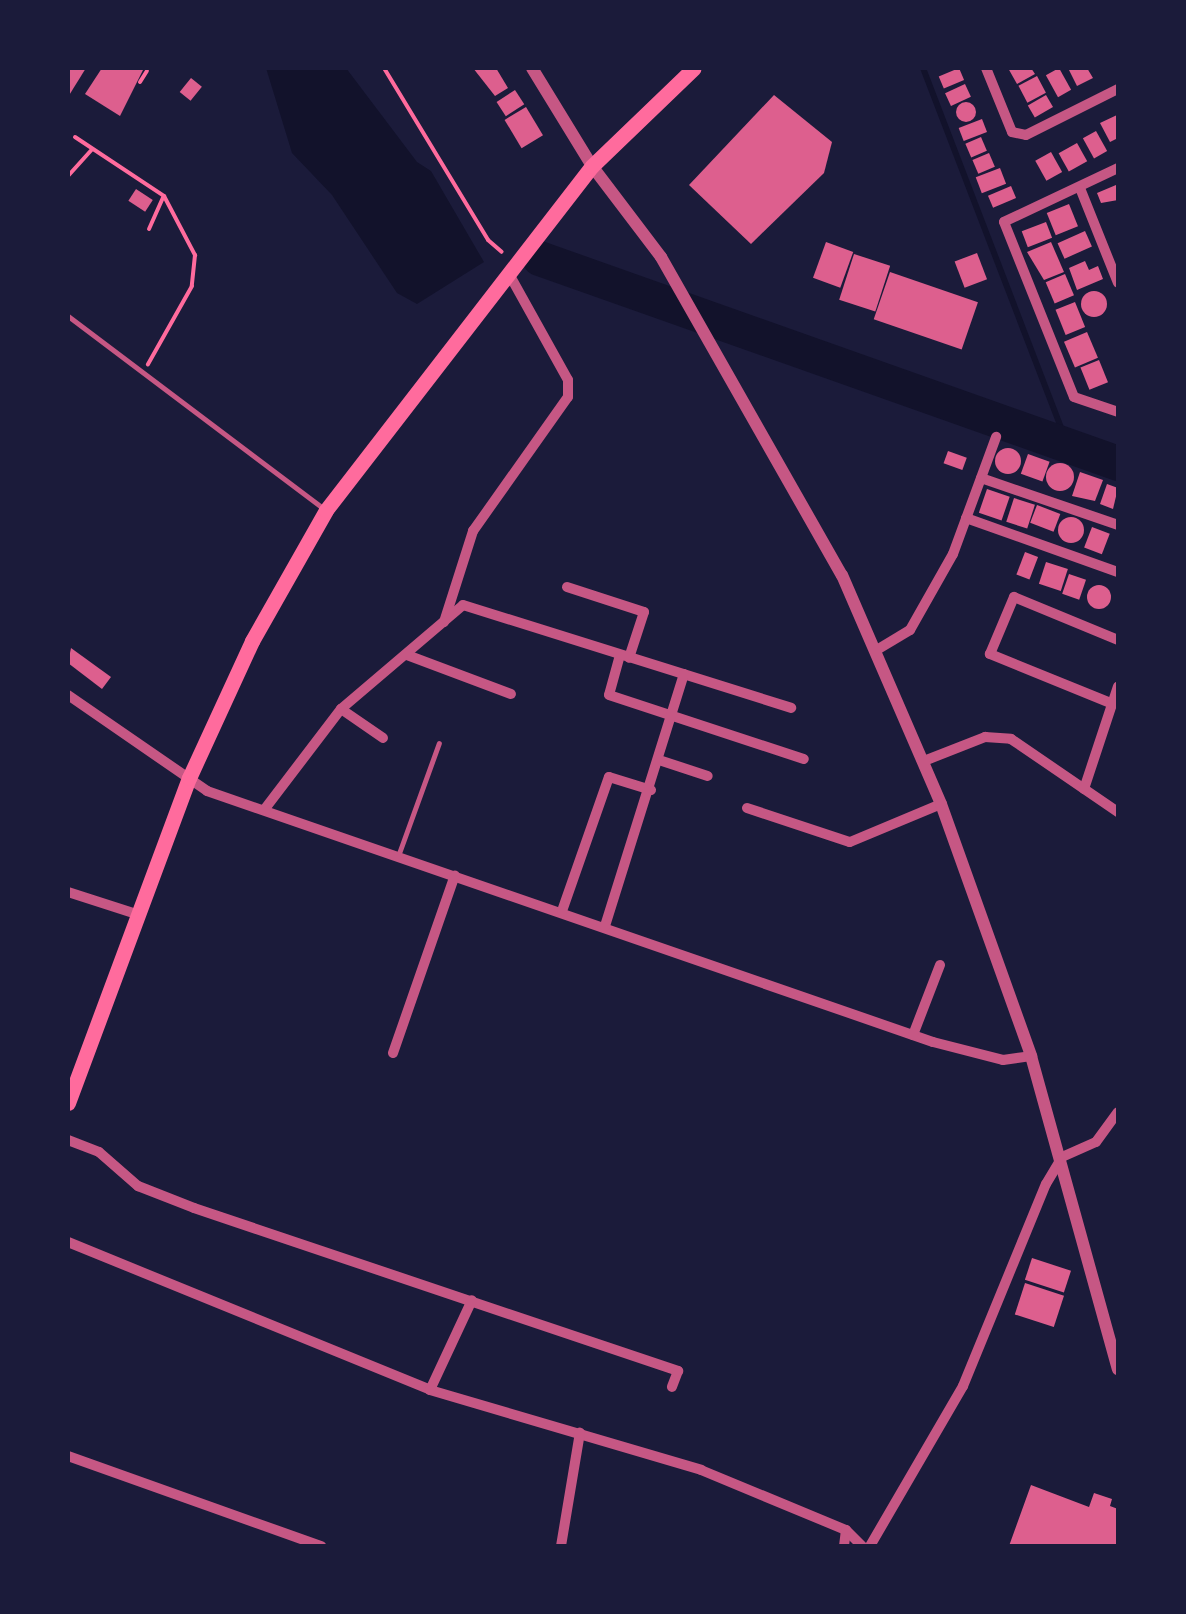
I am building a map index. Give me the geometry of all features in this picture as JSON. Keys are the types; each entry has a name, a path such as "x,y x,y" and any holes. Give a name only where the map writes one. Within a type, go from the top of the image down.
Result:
{"main road":[{"path":"68,1103 189,778 252,642 326,510 592,166 694,68"}],"street":[{"path":"532,68 592,166 660,257 760,424 875,651 941,804 1031,1056 1118,1369"},
{"path":"986,68 1012,132 1026,135 1118,89"},
{"path":"1118,168 1004,222 1074,397 1118,412"},
{"path":"1080,188 1118,283"},
{"path":"443,628 473,531 568,397 556,354 514,270"},
{"path":"875,651 910,630 966,518 996,437"},
{"path":"981,478 1118,525"},
{"path":"966,518 1118,572"},
{"path":"567,587 644,612 608,695 804,758"},
{"path":"1112,704 990,654 1014,597 1118,640"},
{"path":"264,810 341,709 443,628 463,606 792,708"},
{"path":"406,656 511,694"},
{"path":"605,926 662,761 684,674"},
{"path":"1084,788 1118,686"},
{"path":"68,695 189,778 264,810 914,1035 1003,1060 1031,1056"},
{"path":"341,709 383,738"},
{"path":"924,761 984,736 1011,739 1118,812"},
{"path":"662,761 708,776"},
{"path":"562,911 609,777 652,790"},
{"path":"748,808 850,842 941,804"},
{"path":"393,1053 454,875"},
{"path":"68,892 136,914"},
{"path":"914,1035 940,965"},
{"path":"870,1546 963,1386 1062,1157 1096,1142 1118,1112"},
{"path":"68,1140 100,1152 138,1186 678,1371 672,1388"},
{"path":"68,1242 430,1390 701,1470 846,1530 862,1546"},
{"path":"430,1390 472,1300"},
{"path":"561,1546 580,1433"},
{"path":"68,1456 321,1546"},
{"path":"844,1546 846,1530"}],"lane":[{"path":"68,316 326,510"},
{"path":"398,856 439,743"}],"path":[{"path":"384,68 488,240 514,270"},
{"path":"140,82 147,71"},
{"path":"75,138 164,196 195,255 192,286 142,372"},
{"path":"68,176 92,149"},
{"path":"150,229 164,196"}],"shaded area":[{"path":"266,68 346,68 417,162 431,171 484,262 417,304 397,293 332,195 292,153"}],"building":[{"path":"68,68 86,68 68,97"},
{"path":"102,68 144,68 120,116 85,94"},
{"path":"473,68 496,68 508,88 495,96"},
{"path":"959,68 964,80 944,89 939,77"},
{"path":"1008,68 1031,68 1035,74 1017,84"},
{"path":"1059,68 1071,90 1058,97 1046,75"},
{"path":"1068,68 1087,68 1093,78 1077,86"},
{"path":"1037,76 1046,93 1027,103 1018,86"},
{"path":"191,78 202,87 191,101 180,92"},
{"path":"965,84 971,97 951,106 945,93"},
{"path":"515,90 524,104 506,116 497,102"},
{"path":"774,95 832,142 824,173 751,244 689,185"},
{"path":"1046,95 1053,107 1035,118 1028,106"},
{"path":"966,102 976,112 966,122 956,112"},
{"path":"526,107 543,135 522,148 505,120"},
{"path":"1117,115 1118,138 1110,142 1100,123"},
{"path":"982,119 987,132 964,141 959,128"},
{"path":"1096,131 1107,151 1094,158 1083,138"},
{"path":"981,137 987,151 971,157 965,144"},
{"path":"1077,143 1087,161 1069,172 1059,153"},
{"path":"1051,152 1062,172 1046,181 1035,161"},
{"path":"989,153 995,167 978,174 972,160"},
{"path":"1000,168 1006,184 982,193 976,177"},
{"path":"1116,185 1118,200 1101,203 1097,193"},
{"path":"1011,186 1016,198 993,208 988,196"},
{"path":"136,189 153,200 145,212 128,201"},
{"path":"1069,204 1078,226 1056,235 1047,213"},
{"path":"1046,222 1052,238 1028,247 1022,231"},
{"path":"1085,231 1092,247 1065,259 1058,243"},
{"path":"826,242 853,252 840,288 813,278"},
{"path":"1051,242 1064,272 1044,280 1027,252"},
{"path":"977,253 987,279 965,288 955,262"},
{"path":"854,254 890,266 875,311 839,300"},
{"path":"1085,261 1089,270 1098,266 1103,279 1077,290 1069,268"},
{"path":"890,272 978,302 962,350 874,319"},
{"path":"1065,274 1074,295 1055,303 1046,282"},
{"path":"1094,291 1103,295 1107,304 1103,313 1094,317 1085,313 1081,304 1085,295"},
{"path":"1075,302 1085,327 1066,335 1056,310"},
{"path":"1087,332 1098,358 1075,368 1064,342"},
{"path":"1099,360 1108,382 1089,390 1080,367"},
{"path":"1008,448 1017,452 1021,461 1017,470 1008,474 999,470 995,461 999,452"},
{"path":"948,451 967,458 962,470 944,463"},
{"path":"1028,454 1050,462 1042,482 1021,474"},
{"path":"1060,463 1070,467 1074,477 1070,487 1060,491 1050,487 1046,477 1050,467"},
{"path":"1080,472 1103,480 1095,501 1072,496"},
{"path":"1107,484 1118,488 1113,509 1100,504"},
{"path":"987,489 1010,497 1002,520 979,513"},
{"path":"1014,498 1035,505 1027,529 1006,522"},
{"path":"1037,505 1060,514 1054,532 1030,523"},
{"path":"1071,517 1080,521 1084,530 1080,539 1071,543 1062,539 1058,530 1062,521"},
{"path":"1092,527 1110,534 1102,554 1084,548"},
{"path":"1025,552 1038,557 1029,579 1016,574"},
{"path":"1046,562 1068,569 1061,591 1039,584"},
{"path":"1069,574 1086,580 1079,600 1062,594"},
{"path":"1099,585 1111,597 1099,609 1087,597"},
{"path":"71,648 111,677 102,689 68,663"},
{"path":"1032,1258 1071,1271 1064,1293 1025,1280"},
{"path":"1025,1283 1064,1296 1054,1327 1015,1314"},
{"path":"1031,1485 1089,1507 1094,1493 1112,1499 1110,1506 1118,1509 1116,1546 1009,1546"}],"waterway":[{"path":"923,68 1067,444"},
{"path":"539,258 1118,463"}]}
